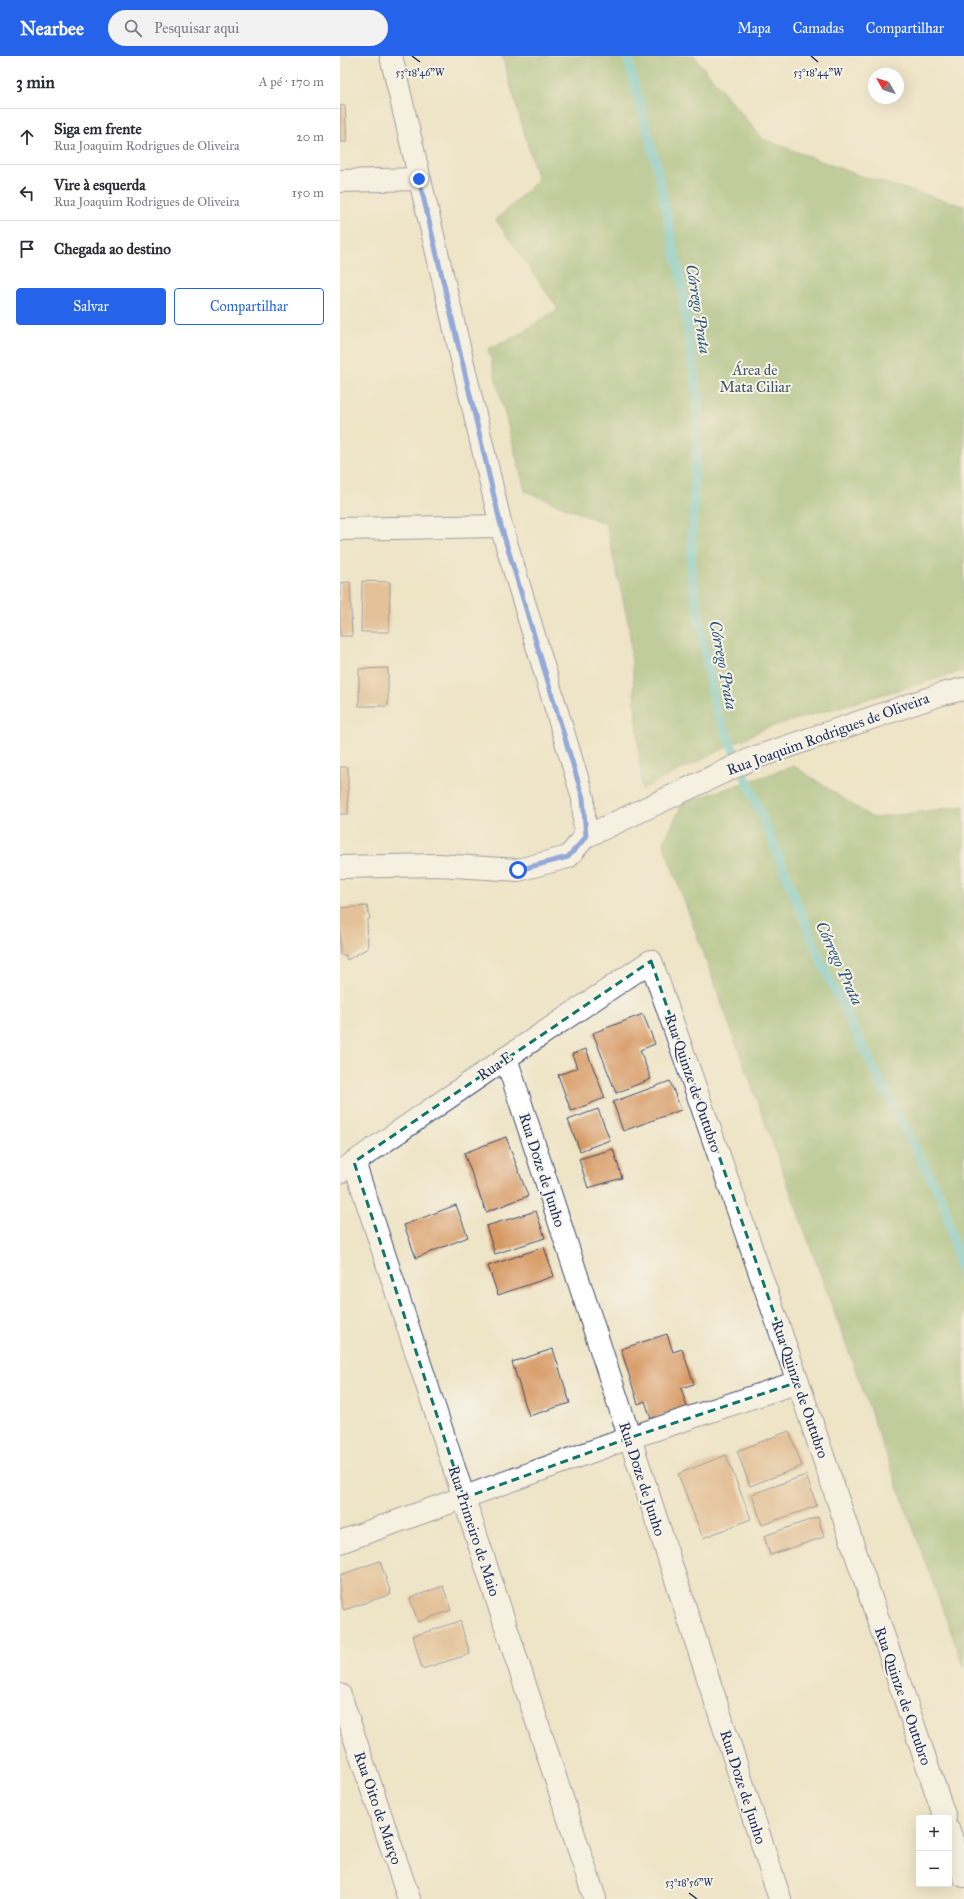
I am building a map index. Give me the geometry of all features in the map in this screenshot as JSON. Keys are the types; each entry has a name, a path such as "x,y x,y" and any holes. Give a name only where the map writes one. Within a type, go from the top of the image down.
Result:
{"street":[{"path":"392,56 419,179 501,526 583,798 586,837"},
{"path":"340,181 419,179"},
{"path":"340,529 501,526"},
{"name":"Rua Joaquim Rodrigues de Oliveira","path":"340,867 438,865 518,870 568,857 586,837 751,758 942,694 964,689"},
{"name":"Rua E","path":"347,1167 651,961"},
{"name":"Rua Quinze de Outubro","path":"651,961 798,1382 944,1815"},
{"name":"Rua Doze de Junho","path":"506,1058 780,1899"},
{"name":"Rua Primeiro de Maio","path":"347,1167 464,1498 595,1899"},
{"path":"340,1542 629,1438 798,1382"},
{"name":"Rua Oito de Março","path":"340,1694 409,1899"},
{"path":"952,1840 964,1876"}],"highlighted area":[{"path":"651,961 798,1382 629,1438 464,1498 354,1162"}],"green space":[{"name":"Área de Mata Ciliar","path":"502,56 695,56 763,139 855,174 964,206 964,671 766,728 642,789 629,627 606,524 525,491 488,349 516,336 558,309 496,220 538,180"},
{"path":"794,766 873,818 964,806 964,1668 663,843 683,803"}],"building":[{"path":"345,105 347,142 340,142 340,106"},
{"path":"362,581 390,582 389,632 361,632"},
{"path":"350,582 352,636 340,636 340,583"},
{"path":"388,668 388,706 359,706 359,669"},
{"path":"340,767 348,767 348,814 340,814"},
{"path":"367,906 370,919 367,920 368,948 347,960 346,955 340,955 340,908"},
{"path":"643,1014 655,1044 640,1050 651,1079 616,1093 593,1033"},
{"path":"586,1049 605,1098 571,1111 558,1075 577,1068 572,1054"},
{"path":"670,1081 681,1110 623,1131 613,1102"},
{"path":"598,1109 610,1140 580,1151 568,1120"},
{"path":"506,1137 528,1196 486,1212 464,1153"},
{"path":"613,1149 622,1178 588,1188 579,1159"},
{"path":"456,1205 468,1237 416,1258 404,1225"},
{"path":"536,1211 545,1238 495,1254 486,1226"},
{"path":"544,1247 554,1276 498,1295 488,1266"},
{"path":"667,1334 673,1352 682,1349 694,1384 681,1388 687,1407 651,1419 645,1401 638,1404 621,1349"},
{"path":"553,1349 570,1403 529,1416 512,1362"},
{"path":"789,1431 802,1466 750,1486 737,1451"},
{"path":"726,1455 751,1519 703,1538 678,1474"},
{"path":"806,1475 817,1506 762,1525 752,1494"},
{"path":"818,1517 824,1537 770,1555 764,1536"},
{"path":"380,1561 391,1594 344,1610 340,1597 340,1575"},
{"path":"443,1586 451,1610 418,1622 410,1598"},
{"path":"460,1621 470,1654 422,1669 413,1636"}],"waterway":[{"name":"Córrego Prata","path":"627,56 657,167 681,282 698,400 691,571 715,708 761,813 823,966 877,1075 944,1203 964,1285"}],"route":[{"path":"419,179 501,526 566,746 583,798 586,837 568,857 518,870"}]}
